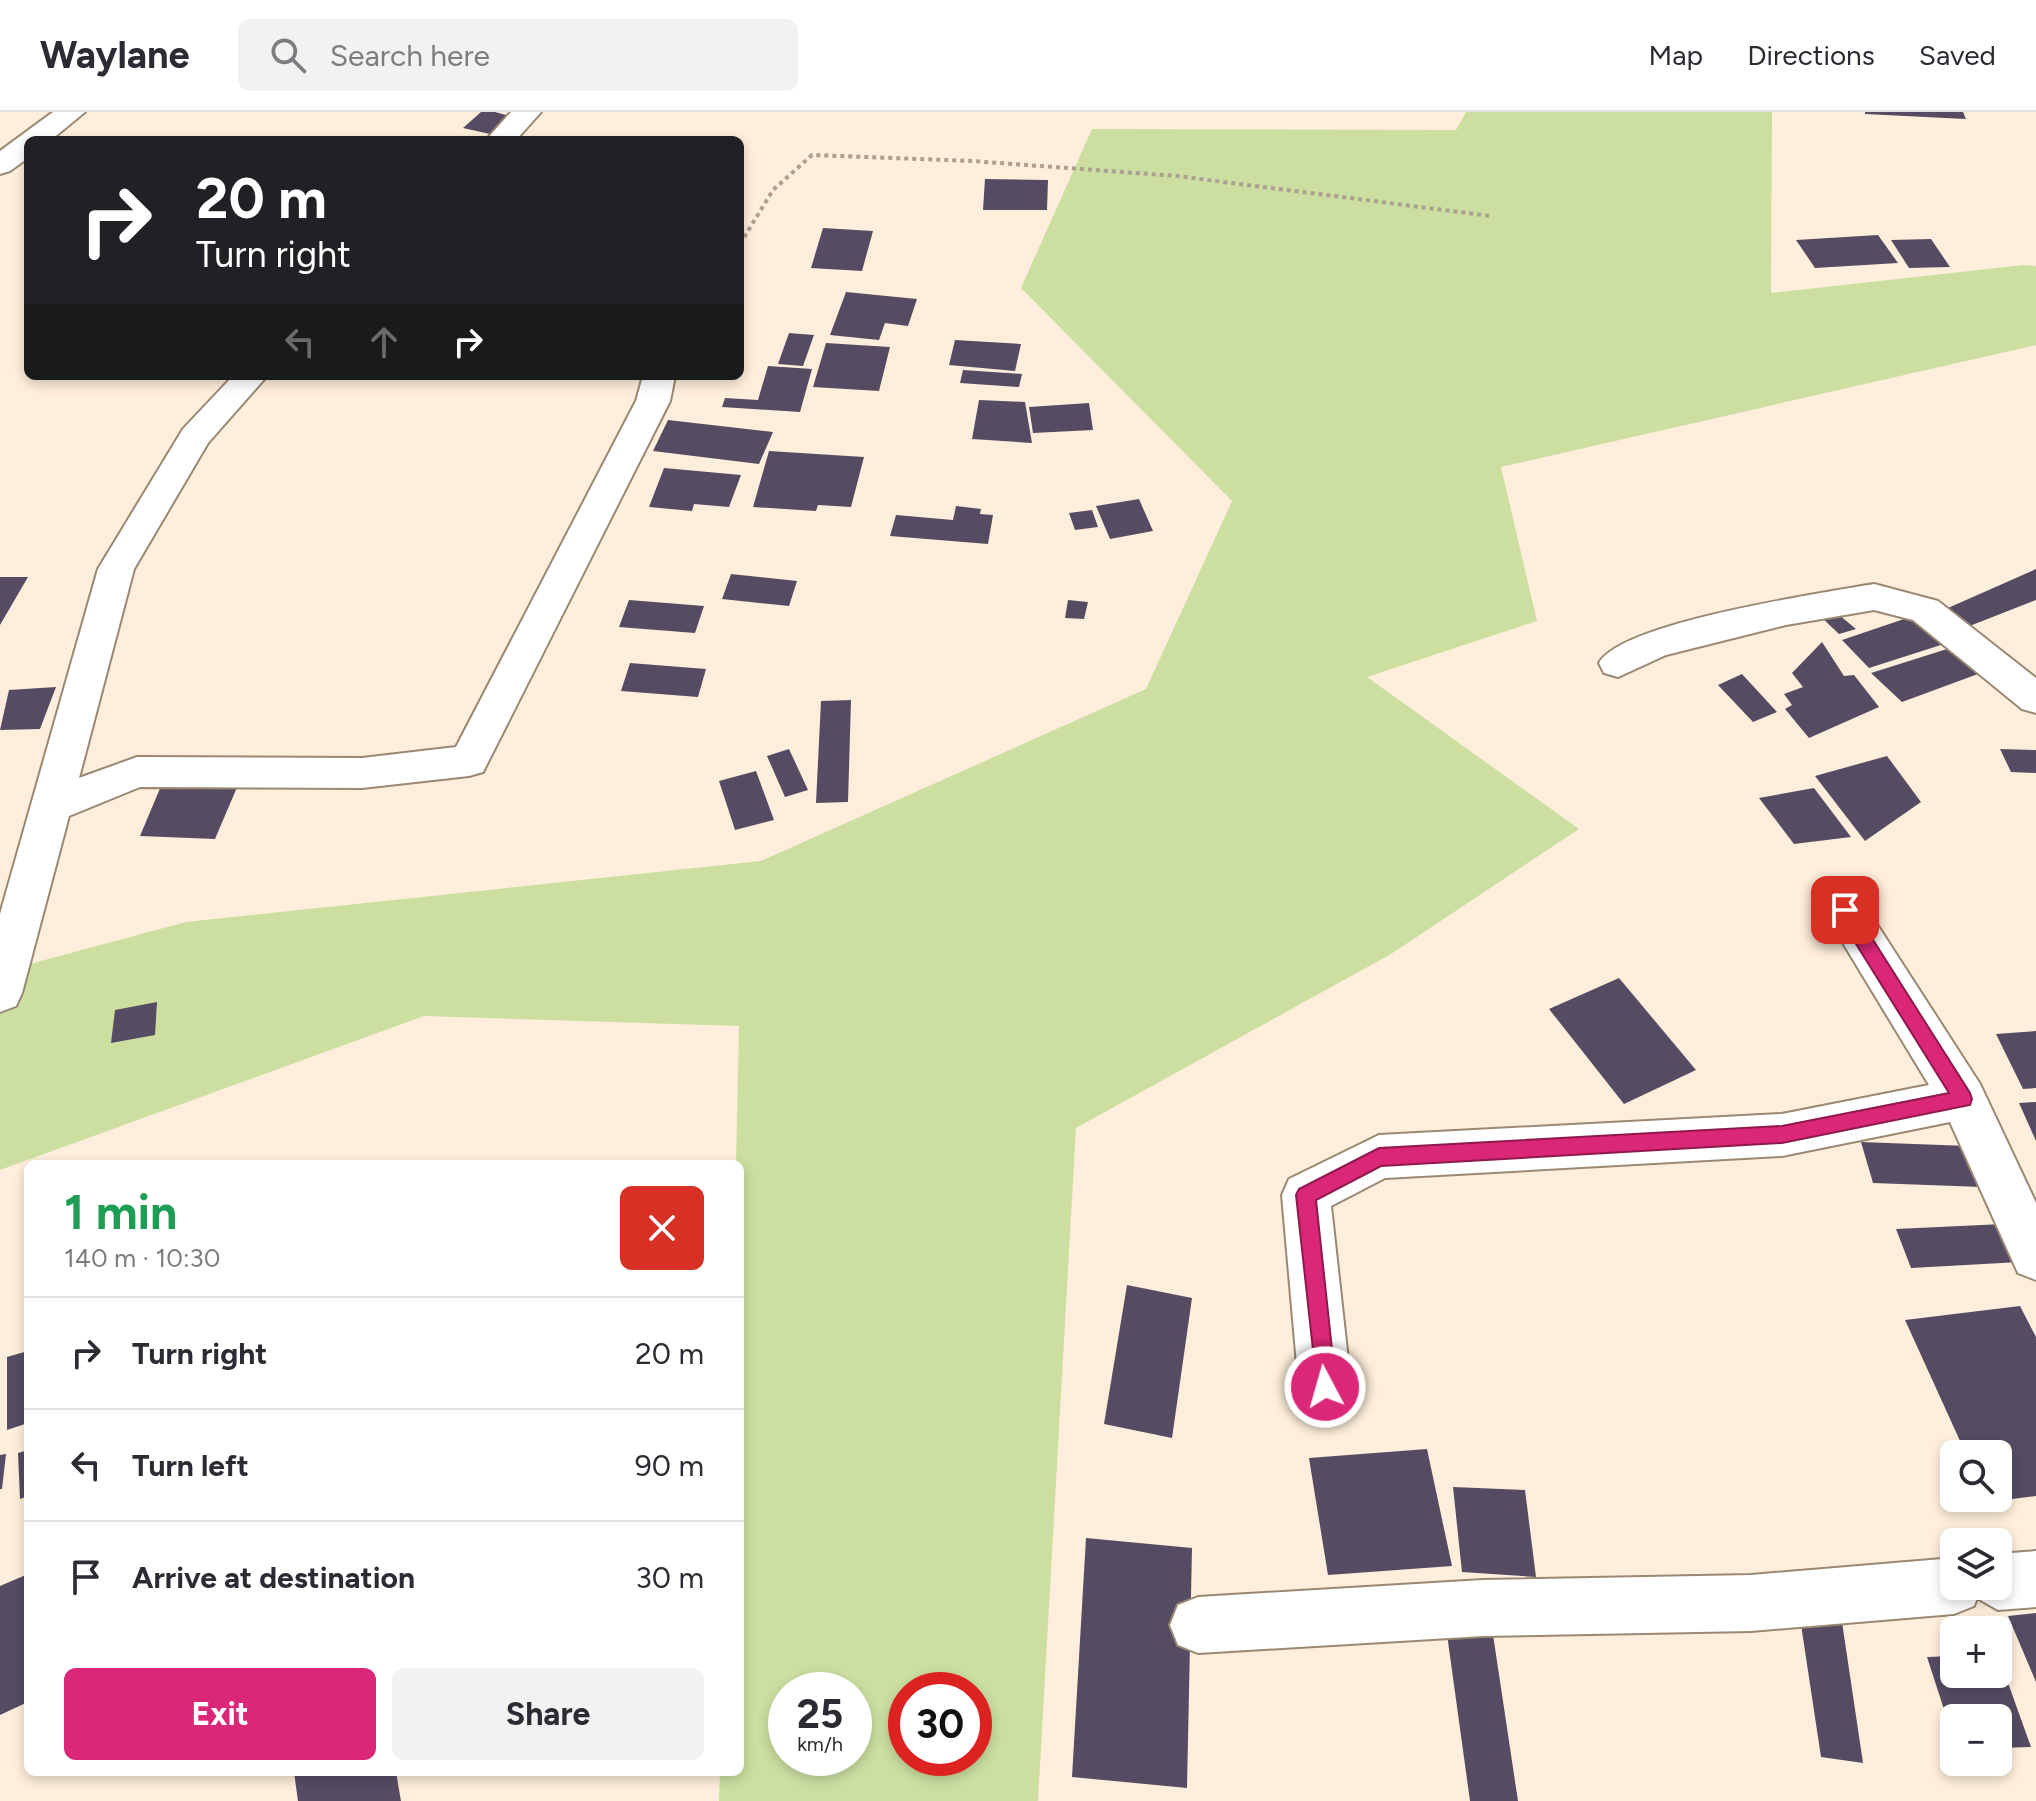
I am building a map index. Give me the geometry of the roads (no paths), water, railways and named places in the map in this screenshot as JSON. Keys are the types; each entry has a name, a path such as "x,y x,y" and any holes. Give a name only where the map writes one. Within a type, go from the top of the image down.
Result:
{"street":[{"path":"38,136 71,112"},
{"path":"504,136 527,112"},
{"path":"0,165 24,147"},
{"path":"0,993 116,569 195,437 247,380"},
{"path":"52,806 137,772 362,773 469,761 653,401 658,380"},
{"path":"1618,663 1655,644 1786,612 1874,597 1925,610 2036,699"},
{"path":"1845,910 1963,1099 2036,1257"},
{"path":"1325,1387 1306,1195 1379,1157 1782,1135 1963,1099"},
{"path":"2012,1581 2036,1579"},
{"path":"1198,1625 1483,1608 1751,1603 1940,1587"}]}
